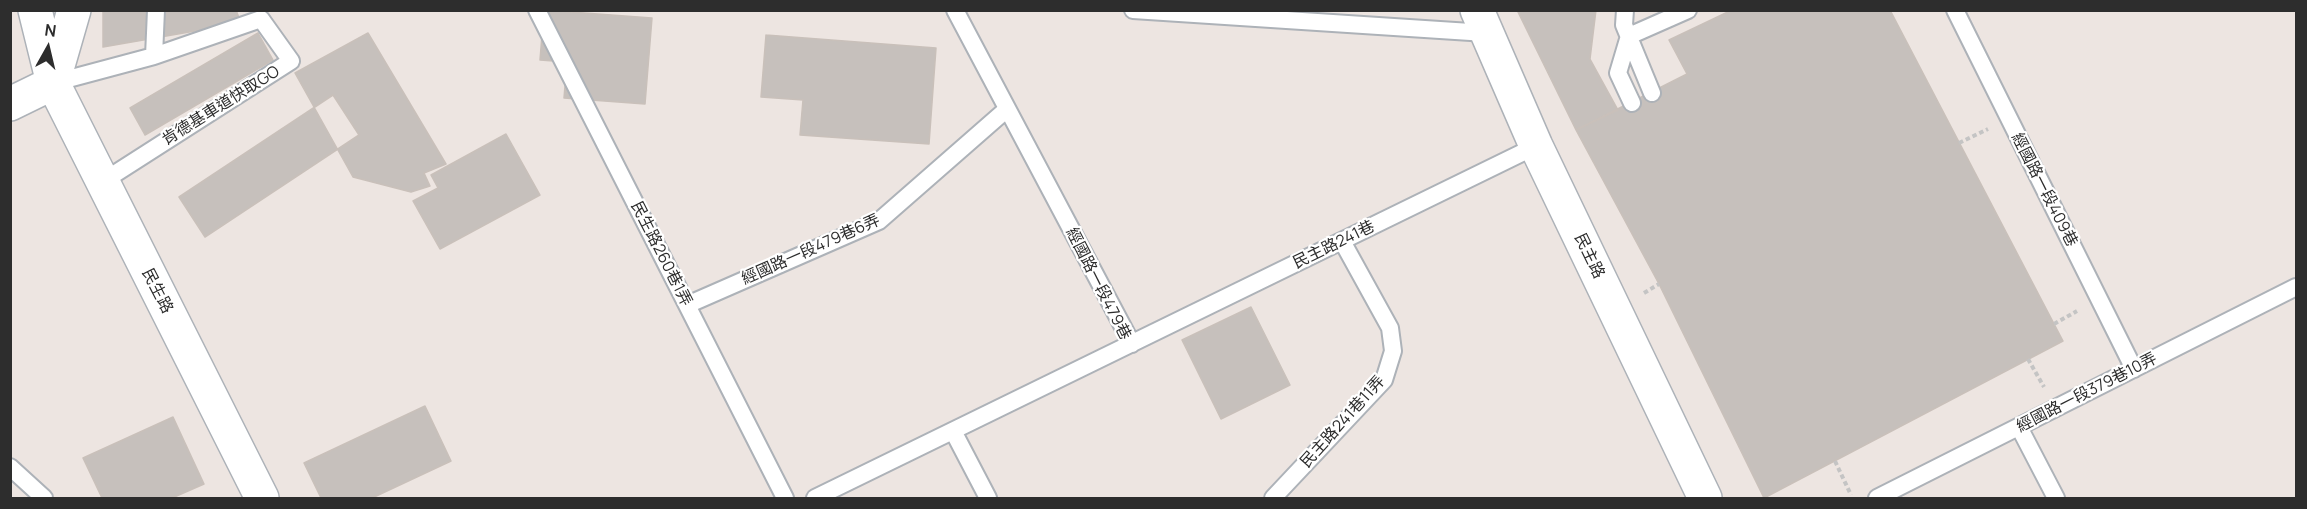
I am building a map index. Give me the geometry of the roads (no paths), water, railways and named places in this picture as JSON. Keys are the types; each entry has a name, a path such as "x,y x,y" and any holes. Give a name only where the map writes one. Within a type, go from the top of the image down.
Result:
{"street":[{"name":"民生路","path":"35,10 53,83 262,498"},
{"path":"10,104 53,83 74,10"},
{"name":"民主路","path":"1481,22 1536,146 1705,498"}],"lane":[{"path":"53,83 154,56 156,10"},
{"name":"民生路260巷1弄","path":"537,10 785,498"},
{"name":"經國路一段479巷","path":"815,498 1131,344 955,10"},
{"path":"1133,10 1481,22"},
{"path":"1625,10 1624,25 1652,93"},
{"path":"1632,103 1618,73 1629,36 1688,10"},
{"name":"經國路一段409巷","path":"1955,10 2134,369"},
{"name":"肯德基車道快取GO","path":"102,182 291,61 261,19 154,56"},
{"name":"經國路一段479巷6弄","path":"687,305 879,221 1007,109"},
{"name":"民主路241巷","path":"1131,344 1536,146"},
{"name":"民主路241巷11弄","path":"1273,498 1384,380 1393,351 1390,328 1342,241"},
{"name":"經國路一段379巷10弄","path":"1877,498 2296,290"},
{"path":"2019,427 2056,498"},
{"path":"953,431 988,498"},
{"path":"10,467 44,498"}]}
